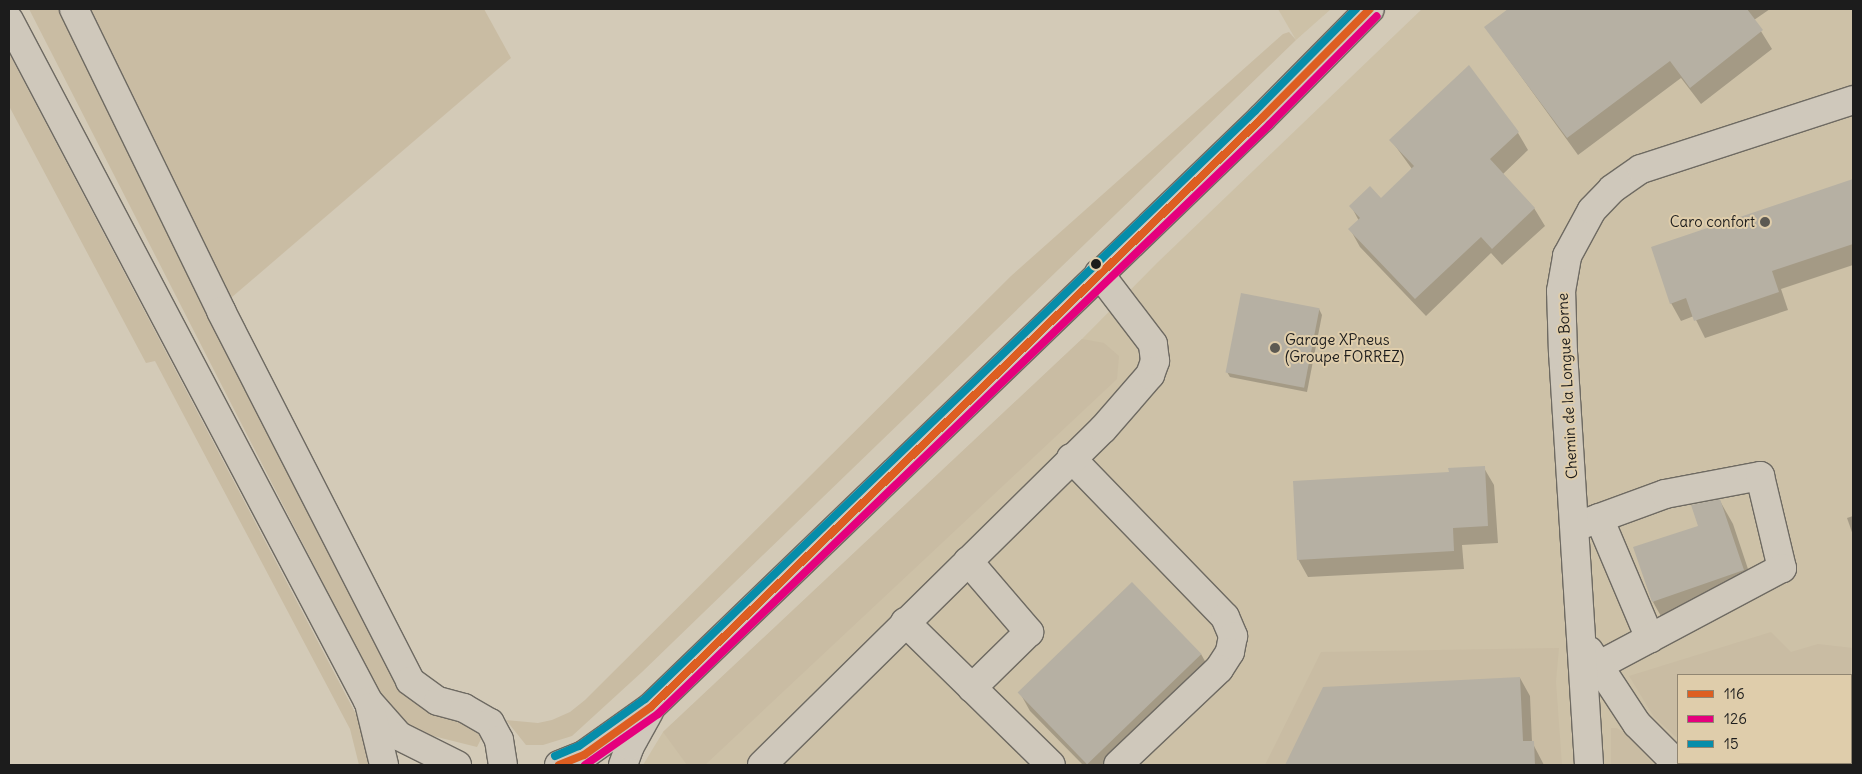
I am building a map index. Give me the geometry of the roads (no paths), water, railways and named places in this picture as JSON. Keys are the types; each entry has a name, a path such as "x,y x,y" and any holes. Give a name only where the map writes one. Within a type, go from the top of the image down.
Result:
{"main road":[{"path":"74,9 221,311 410,681 438,701 464,708 490,723 499,740 503,765"},
{"path":"559,765 584,755 651,707 1100,274 1370,9"},
{"path":"9,20 368,700 399,736 457,765"},
{"name":"Chemin de la Longue Borne","path":"1589,765 1582,639 1587,523 1563,353 1562,273 1577,234 1592,210 1612,189 1641,170 1853,100"},
{"path":"762,765 1071,458 1103,429 1150,375 1156,361 1153,344 1100,274"},
{"path":"1071,458 1225,617 1233,636 1230,652 1219,670 1118,765"},
{"path":"1598,666 1650,639 1782,568 1760,476 1665,494 1587,523 1650,639"},
{"path":"968,561 1029,632 972,688"},
{"path":"905,622 1051,765"},
{"path":"1582,639 1637,724 1678,765"},
{"path":"368,700 384,765"},
{"path":"623,765 630,746 651,707"}],"place":[{"name":"Caro confort","path":"1765,222"},
{"name":"Garage XPneus (Groupe FORREZ)","path":"1275,348"}]}
